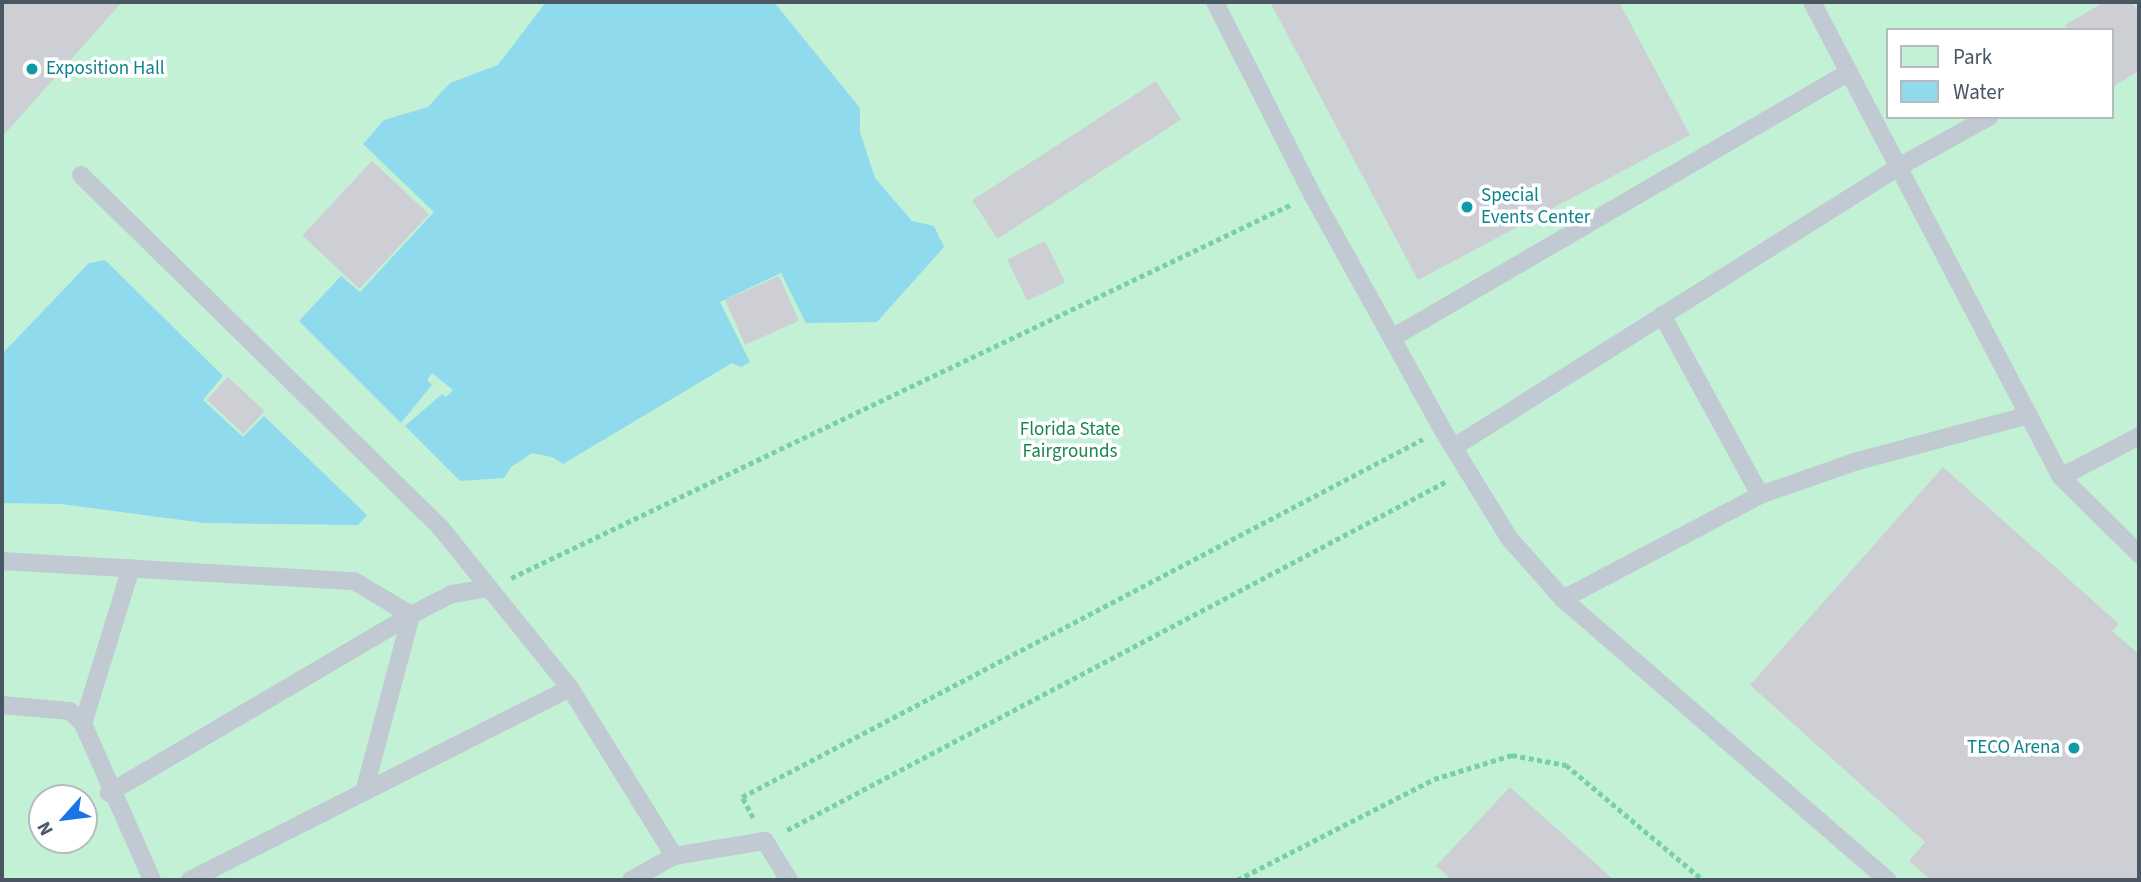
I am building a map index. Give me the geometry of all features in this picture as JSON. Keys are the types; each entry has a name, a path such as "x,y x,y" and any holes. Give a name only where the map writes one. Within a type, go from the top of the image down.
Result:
{"lane":[{"path":"1215,2 1312,194 1442,429 1509,538 1563,599 1887,880"},
{"path":"1812,2 2061,477 2139,554"},
{"path":"1392,338 1849,72"},
{"path":"1454,447 1900,166 1985,119"},
{"path":"81,175 440,527 570,688 674,856"},
{"path":"1662,315 1760,495"},
{"path":"1563,599 1760,495 1854,462 2029,415"},
{"path":"2061,477 2139,436"},
{"path":"2,561 354,581 411,615"},
{"path":"83,724 131,569"},
{"path":"109,793 411,615 452,594 489,588"},
{"path":"364,792 411,615"},
{"path":"191,880 570,688"},
{"path":"2,705 70,711 83,724 109,793 152,880"},
{"path":"631,880 674,856 765,841 789,880"}],"path":[{"path":"489,588 1312,194"},
{"path":"1442,429 742,797 765,841 1468,470"},
{"path":"1237,880 1434,779 1511,755 1566,765 1703,880"}],"green space":[{"name":"Florida State Fairgrounds","path":"2,2 2139,2 2139,880 2,880"}],"water":[{"path":"546,2 774,2 860,108 860,132 875,178 912,221 934,226 944,247 877,322 806,323 781,273 720,302 750,362 741,367 732,363 563,464 552,457 532,453 511,467 504,478 460,481 405,426 442,394 446,397 453,390 432,373 427,380 432,385 401,423 299,321 341,276 360,292 434,212 363,144 384,120 428,107 450,83 498,65"},
{"path":"105,260 223,376 203,400 243,437 264,416 367,515 358,525 204,523 61,504 2,503 2,354 89,263"}],"building":[{"name":"Exposition Hall","path":"2,2 122,2 2,137"},
{"name":"Special Events Center","path":"1270,2 1619,2 1690,135 1418,280"},
{"path":"2104,2 2132,2 2139,13 2139,71 2113,87 2113,28 2067,28 2065,25"},
{"path":"1156,81 1181,120 997,239 972,200"},
{"path":"372,161 429,214 359,289 302,236"},
{"path":"1045,241 1065,282 1027,301 1007,259"},
{"path":"779,276 799,321 745,345 725,300"},
{"path":"228,377 265,411 243,434 207,400"},
{"path":"1943,467 2119,624 2112,631 2139,654 2139,880 1931,880 1909,861 1925,842 1750,685"},
{"path":"1510,787 1614,880 1452,880 1436,866"}],"place":[{"name":"Exposition Hall","path":"32,69"},
{"name":"Special Events Center","path":"1467,207"},
{"name":"TECO Arena","path":"2074,748"}]}
